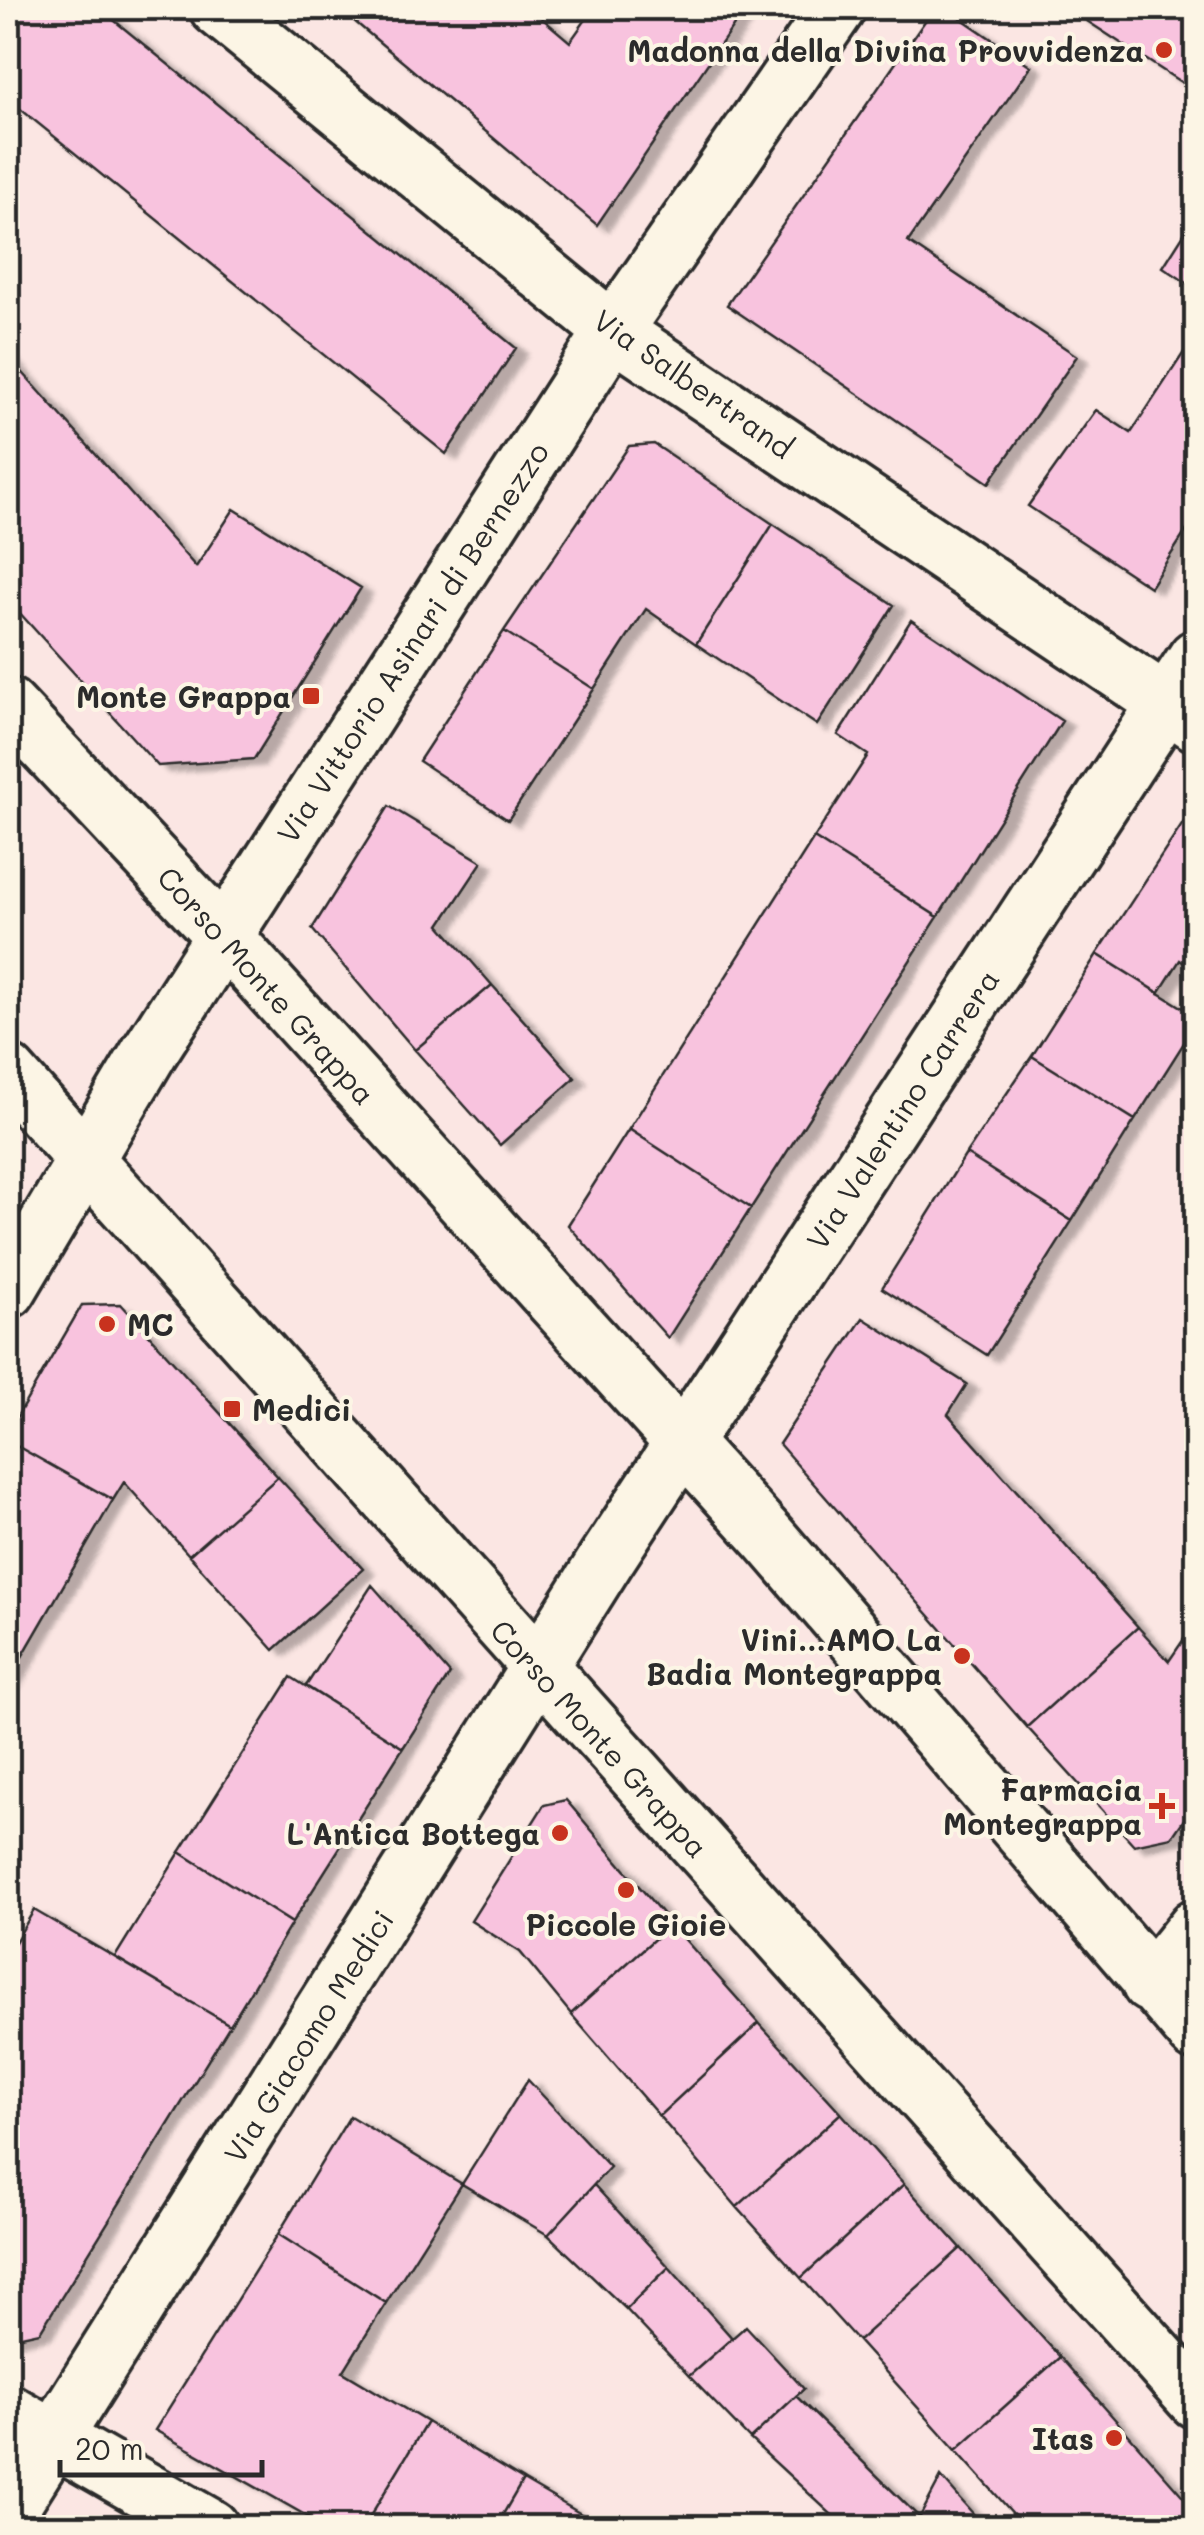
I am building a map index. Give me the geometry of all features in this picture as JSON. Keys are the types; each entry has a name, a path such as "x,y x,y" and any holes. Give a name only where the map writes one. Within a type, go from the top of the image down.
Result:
{"street":[{"name":"Via Salbertrand","path":"218,8 613,330 1187,695"},
{"name":"Via Vittorio Asinari di Bernezzo","path":"8,1290 83,1160 224,935 613,330 837,8"},
{"name":"Via Valentino Carrera","path":"606,1560 1187,695"},
{"name":"Corso Monte Grappa","path":"8,706 224,935 683,1444 1196,2033"},
{"name":"Corso Monte Grappa","path":"8,1073 1196,2400"},
{"name":"Via Giacomo Medici","path":"8,2511 30,2425 539,1668 606,1560"},
{"path":"1150,1984 1196,1927"},
{"path":"30,2425 211,2528"}],"building":[{"path":"8,8 99,8 516,348 446,454 8,99"},
{"path":"353,8 530,8 570,42 594,8 736,8 743,12 597,225 347,15"},
{"path":"934,8 946,8 1031,66 908,242 1077,356 989,483 727,305"},
{"name":"Madonna della Divina Provvidenza","path":"1067,8 1196,8 1196,92"},
{"path":"1196,215 1196,289 1163,267"},
{"path":"1196,334 1196,516 1150,587 1028,506 1096,410 1131,433"},
{"path":"8,356 196,567 234,509 361,588 254,759 158,766 8,600"},
{"path":"654,444 773,524 696,644 646,609 594,689 504,631 629,446"},
{"path":"773,524 894,605 817,725 696,644"},
{"path":"911,620 1062,721 938,917 814,838 868,755 838,735"},
{"path":"504,631 594,689 508,820 419,761"},
{"path":"389,806 482,862 440,925 492,985 415,1050 312,929"},
{"path":"1191,811 1196,815 1196,972 1180,960 1159,993 1097,954"},
{"path":"814,838 938,917 751,1208 629,1129"},
{"path":"1097,954 1196,1016 1196,1024 1135,1120 1032,1056"},
{"path":"492,985 575,1078 500,1145 415,1050"},
{"path":"1032,1056 1135,1120 1072,1221 966,1154"},
{"path":"629,1129 751,1208 668,1338 568,1225"},
{"path":"966,1154 1072,1221 987,1355 882,1288"},
{"path":"121,1304 278,1477 189,1555 124,1482 113,1500 8,1441 8,1432 82,1305"},
{"path":"863,1318 967,1384 948,1414 1138,1627 1027,1727 779,1444"},
{"path":"8,1441 113,1500 8,1681"},
{"path":"278,1477 363,1569 274,1650 189,1555"},
{"path":"372,1585 450,1674 403,1748 306,1686"},
{"path":"1138,1627 1169,1661 1186,1636 1196,1643 1196,1802 1172,1837 1134,1845 1027,1727"},
{"path":"291,1677 403,1748 292,1923 180,1852"},
{"path":"566,1800 671,1924 571,2014 520,1952 471,1921 544,1805"},
{"path":"180,1852 292,1923 230,2025 115,1957"},
{"path":"34,1910 230,2025 40,2332 8,2339 8,1954"},
{"path":"671,1924 759,2023 659,2116 571,2014"},
{"path":"759,2023 841,2113 737,2207 659,2116"},
{"path":"528,2080 610,2167 548,2235 462,2184"},
{"path":"841,2113 904,2184 801,2278 737,2207"},
{"path":"350,2116 462,2184 386,2303 278,2234"},
{"path":"904,2184 961,2248 858,2341 801,2278"},
{"path":"594,2185 669,2267 626,2309 548,2235"},
{"path":"278,2234 386,2303 343,2372 427,2422 363,2528 328,2528 155,2430"},
{"path":"961,2248 1060,2357 956,2450 858,2341"},
{"path":"669,2267 732,2338 689,2376 626,2309"},
{"path":"746,2326 804,2389 750,2439 689,2376"},
{"path":"1060,2357 1196,2511 1192,2528 1026,2528 956,2450"},
{"path":"796,2396 920,2518 914,2528 846,2528 750,2439"},
{"path":"427,2422 523,2480 495,2528 363,2528"},
{"path":"941,2477 983,2525 982,2528 914,2528"},
{"path":"523,2480 605,2528 495,2528"}],"place":[{"name":"Madonna della Divina Provvidenza","path":"1164,50"},
{"name":"Monte Grappa","path":"311,696"},
{"name":"MC","path":"107,1324"},
{"name":"Medici","path":"232,1409"},
{"name":"Vini...AMO La Badia Montegrappa","path":"962,1656"},
{"name":"Farmacia Montegrappa","path":"1162,1806"},
{"name":"L'Antica Bottega","path":"560,1833"},
{"name":"Piccole Gioie","path":"626,1890"},
{"name":"Itas","path":"1114,2438"}]}
